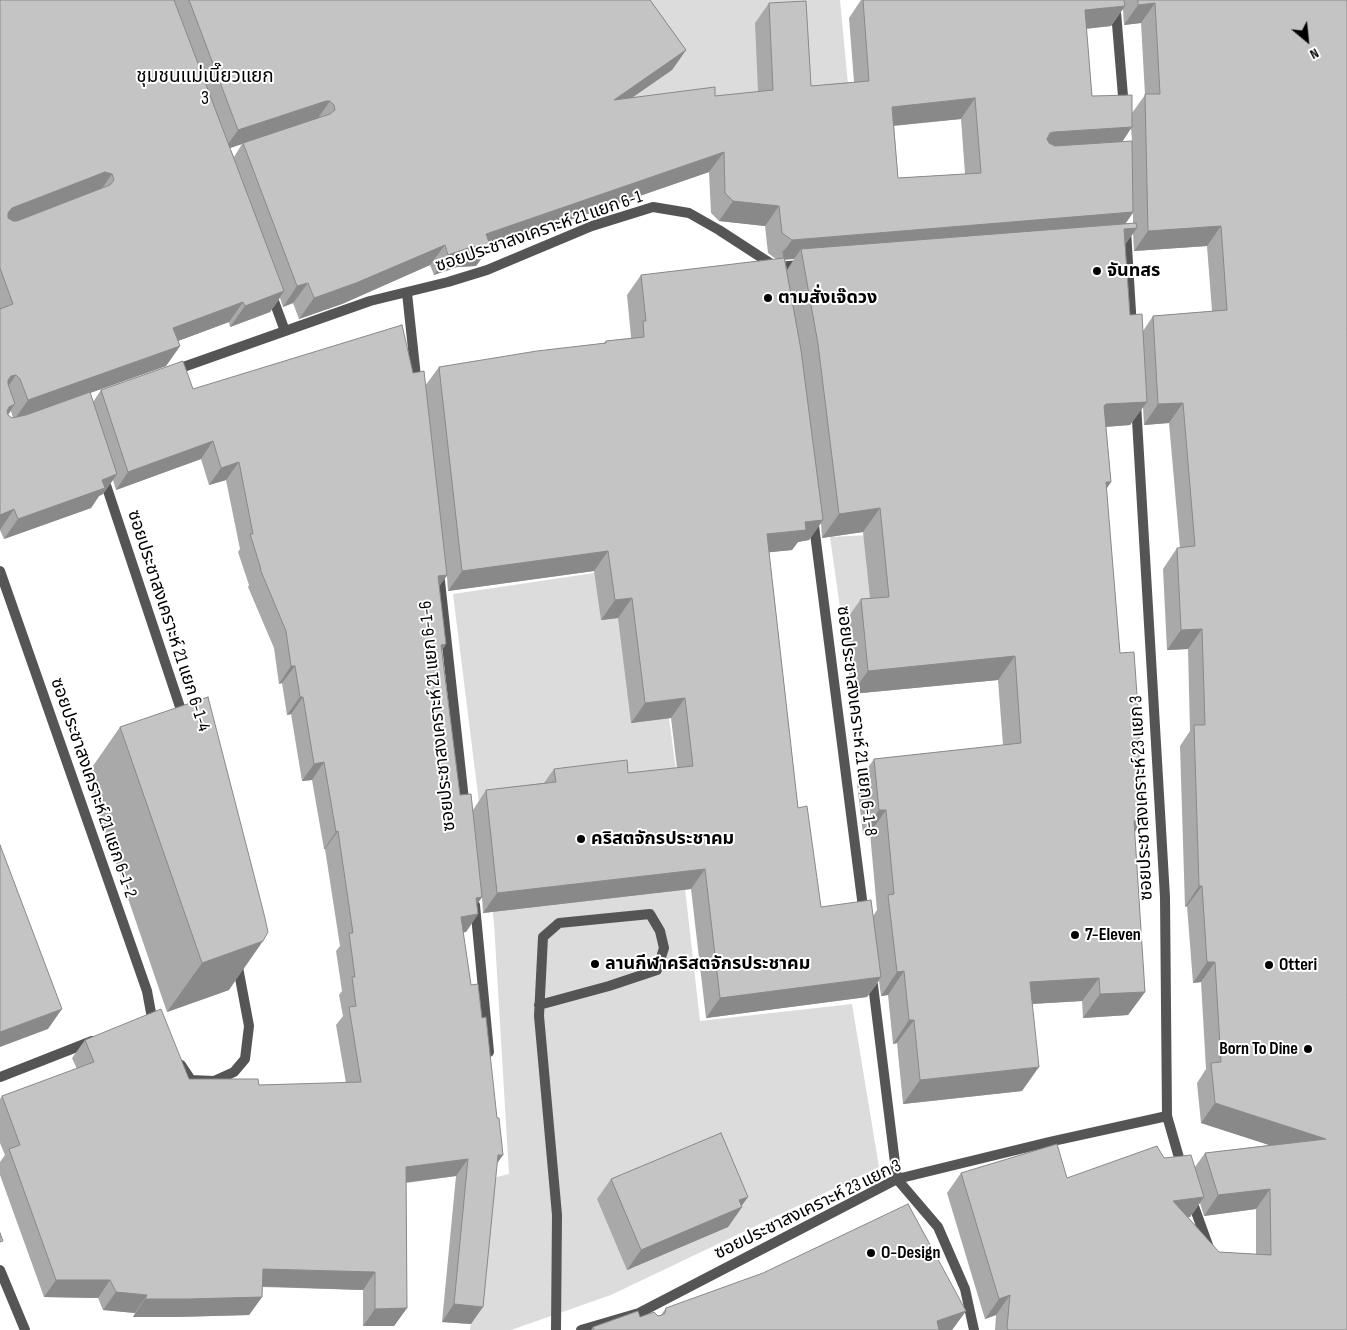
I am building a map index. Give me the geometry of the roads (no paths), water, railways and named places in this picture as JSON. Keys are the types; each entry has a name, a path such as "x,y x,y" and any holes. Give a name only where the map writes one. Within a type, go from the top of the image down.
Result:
{"street":[{"path":"1115,0 1124,91 1124,117"},
{"name":"ซอยประชาสงเคราะห์ 21 แยก 6-1","path":"161,375 370,301 487,270 592,226 653,208 688,213 720,230 777,272 814,264"},
{"path":"1126,220 1121,239 1132,338"},
{"path":"268,287 285,331"},
{"path":"406,293 418,398"},
{"name":"ซอยประชาสงเคราะห์ 23 แยก 3","path":"581,1330 640,1316 897,1180 1049,1142 1167,1116 1165,897 1135,394"},
{"name":"ซอยประชาสงเคราะห์ 21 แยก 6-1-4","path":"100,469 187,727"},
{"name":"ซอยประชาสงเคราะห์ 21 แยก 6-1-8","path":"812,508 865,924"},
{"name":"ซอยประชาสงเคราะห์ 21 แยก 6-1-6","path":"438,558 466,821"},
{"name":"ซอยประชาสงเคราะห์ 21 แยก 6-1-2","path":"0,571 147,991 150,1021"},
{"path":"475,899 490,1066"},
{"path":"539,1005 657,970 664,948 660,930 650,914 559,923 543,937 539,1005 539,1016 557,1215 556,1330"},
{"path":"175,1056 191,1080 214,1081 234,1072 245,1058 249,1026 234,949"},
{"path":"871,971 897,1180 938,1227 965,1289 974,1330"},
{"path":"0,1077 98,1039"},
{"path":"1167,1116 1185,1179 1209,1249"},
{"path":"0,1270 25,1330"}],"place":[{"name":"จันทสร","path":"1097,271"},
{"name":"ตามสั่งเจ๊ดวง","path":"768,298"},
{"name":"คริสตจักรประชาคม","path":"581,839"},
{"name":"7-Eleven","path":"1075,935"},
{"name":"ลานกีฬาคริสตจักรประชาคม","path":"595,964"},
{"name":"Otteri","path":"1269,965"},
{"name":"Born To Dine","path":"1308,1049"},
{"name":"O-Design","path":"871,1253"}],"district":[{"name":"ชุมชนแม่เนี๊ยวแยก 3","path":"205,88"}]}
